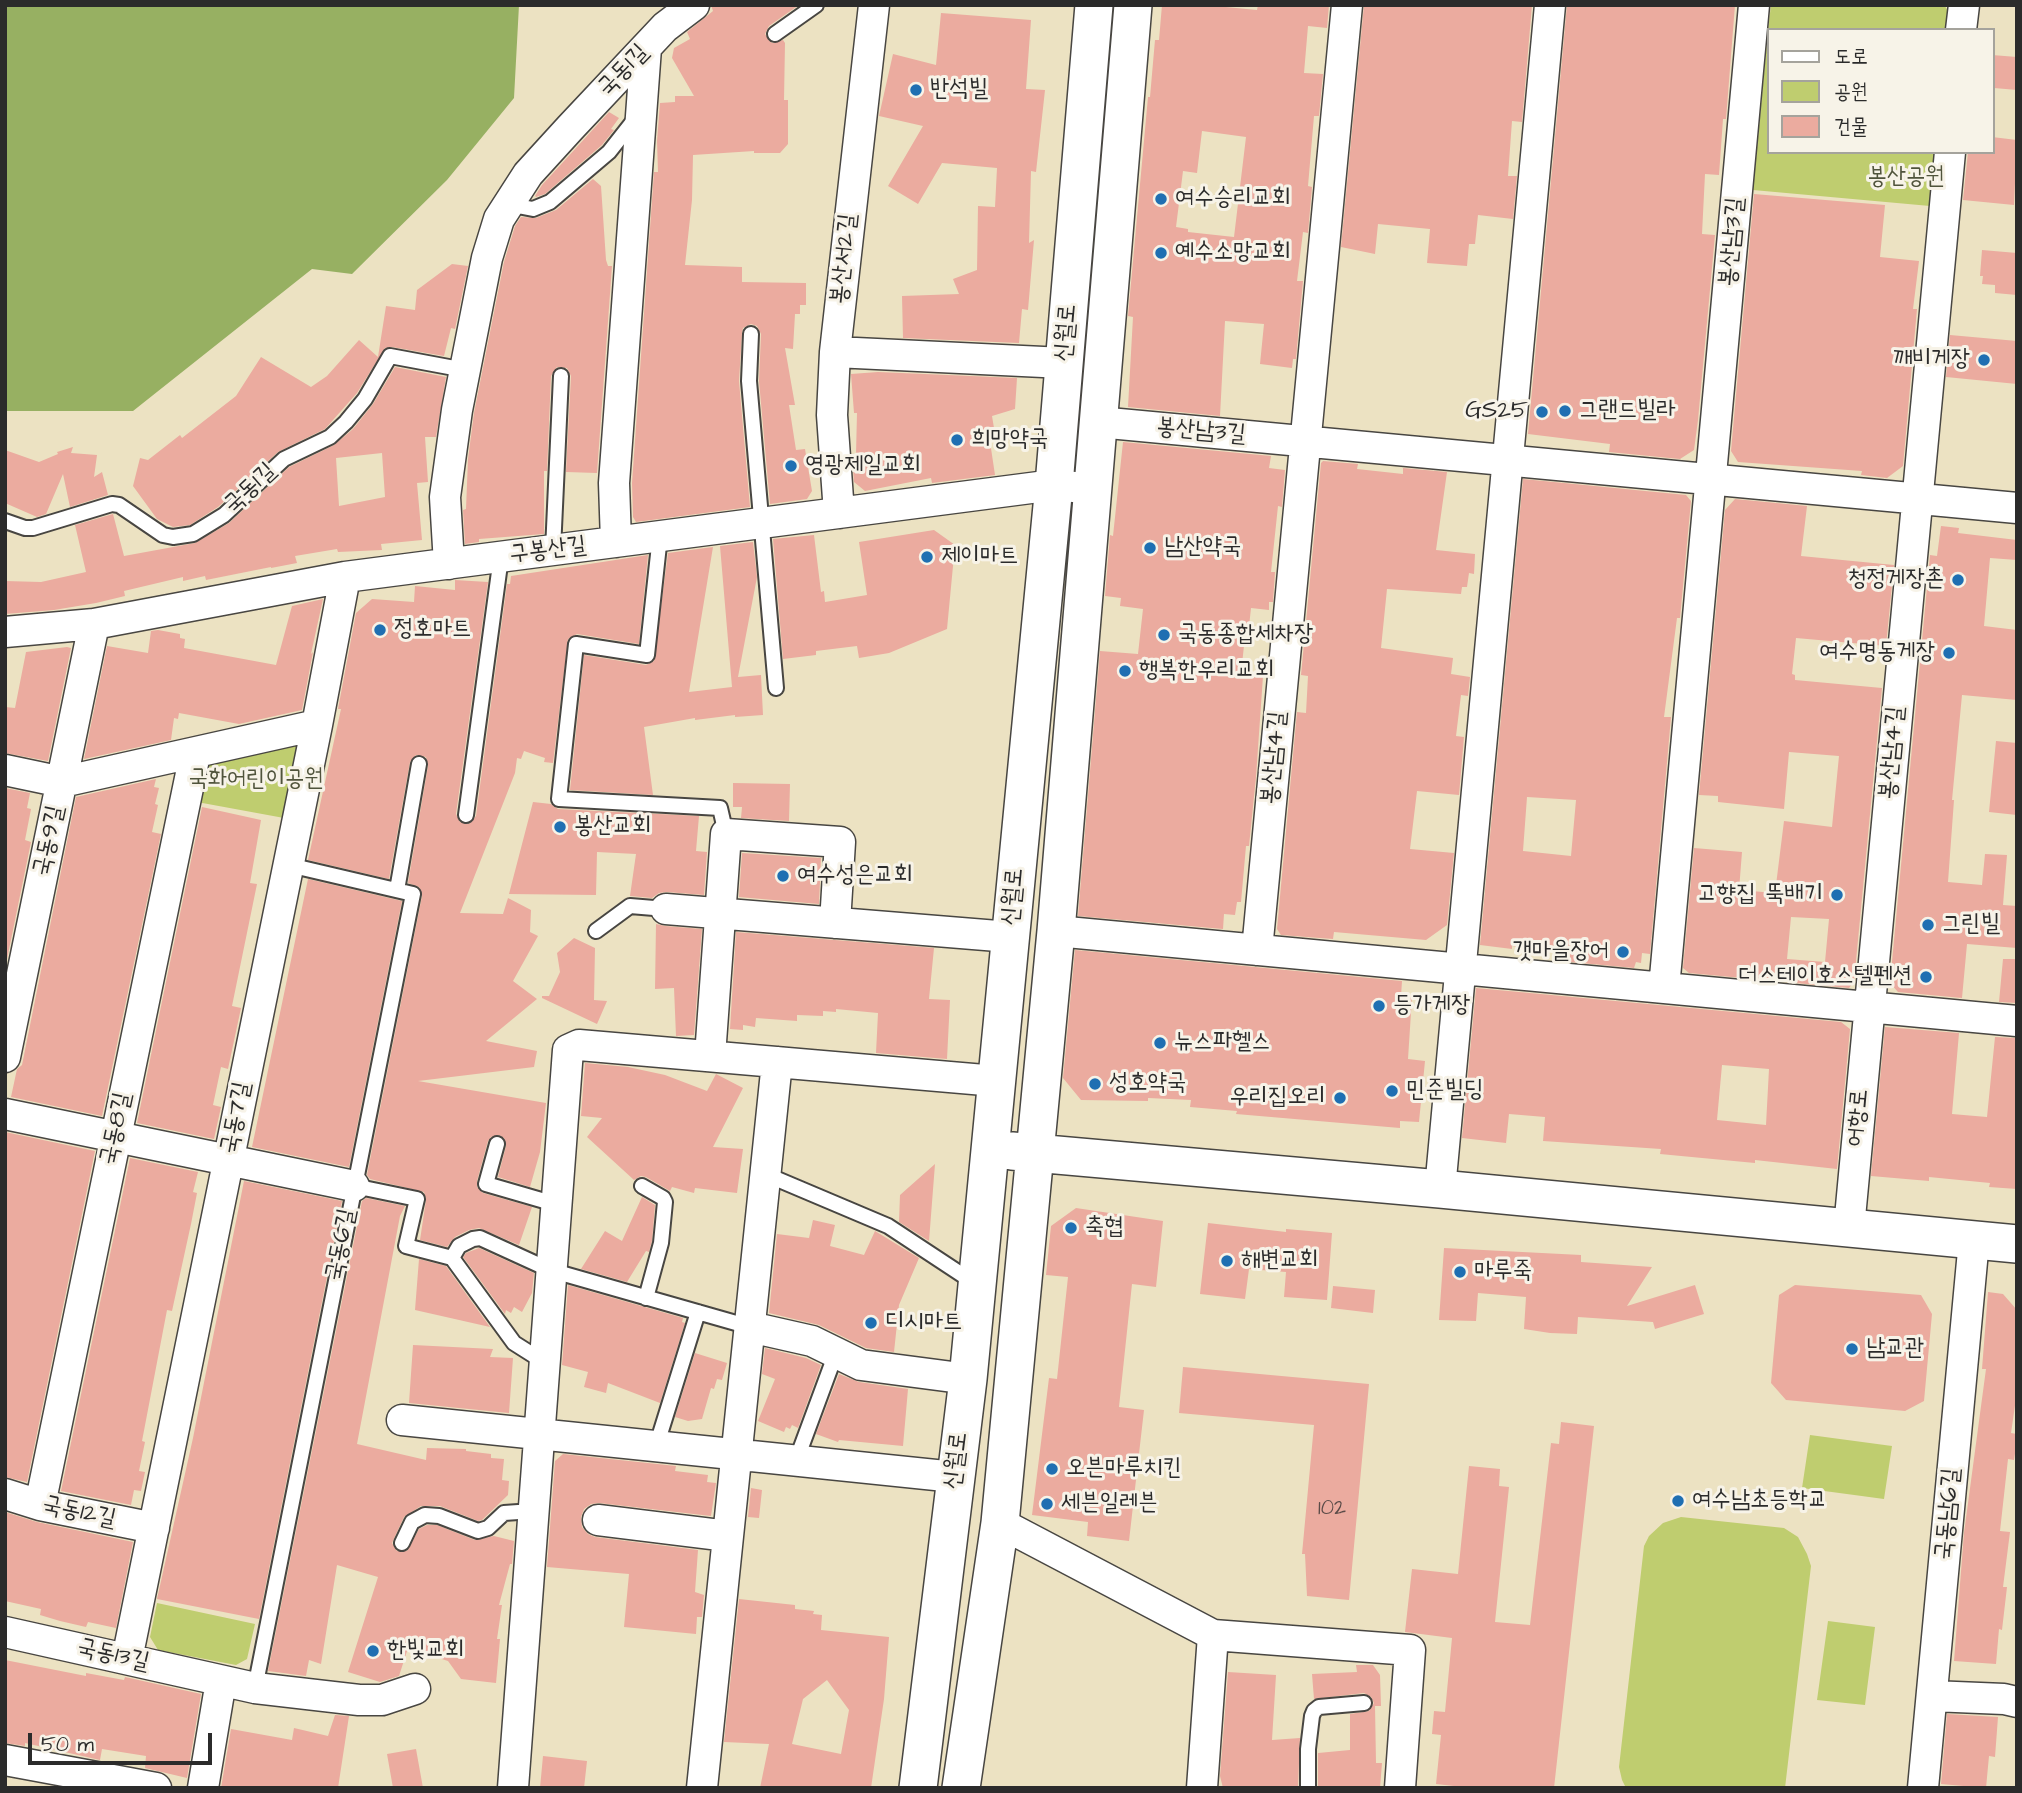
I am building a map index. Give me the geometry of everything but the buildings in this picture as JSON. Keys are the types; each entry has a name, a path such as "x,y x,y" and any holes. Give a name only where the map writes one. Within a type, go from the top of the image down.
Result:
{"street":[{"name":"국동1길","path":"449,564 445,496 487,258 499,219 539,161 659,27 694,5"},
{"name":"봉산서2길","path":"839,513 832,415 835,352 874,5"},
{"name":"신월로","path":"918,1788 968,1379 1054,485 1094,5"},
{"name":"신월로","path":"961,1788 1000,1523 1056,931 1133,5"},
{"path":"1305,441 1347,5"},
{"path":"1440,1189 1550,5"},
{"name":"봉산남3길","path":"1711,479 1754,5"},
{"path":"1961,28 1964,5"},
{"path":"616,542 614,483 642,110 659,27"},
{"path":"1917,498 1950,154"},
{"path":"835,352 1065,363"},
{"name":"봉산남3길","path":"1098,422 2017,508"},
{"name":"봉산남4길","path":"1256,950 1305,441"},
{"path":"1664,988 1711,479"},
{"name":"구봉산길","path":"5,632 94,624 345,577 1054,485 1092,488"},
{"name":"봉산남4길","path":"1870,1007 1917,498"},
{"name":"국동7길","path":"127,1660 345,577"},
{"name":"국동9길","path":"5,1057 94,624"},
{"path":"5,770 62,782 317,725"},
{"name":"국동8길","path":"40,1505 195,754"},
{"path":"710,1056 726,834 840,842 835,923"},
{"path":"666,909 1010,937"},
{"path":"1056,931 2017,1021"},
{"name":"어항로","path":"1849,1228 1870,1007"},
{"path":"513,1788 565,1061 570,1048 579,1045 996,1081"},
{"path":"702,1788 777,1062"},
{"path":"5,1114 354,1186"},
{"path":"990,1149 2017,1244"},
{"name":"국동남6길","path":"1923,1788 1974,1240"},
{"path":"750,1327 812,1341 861,1365 968,1379"},
{"path":"401,1420 955,1478"},
{"name":"국동12길","path":"5,1494 40,1505 154,1528"},
{"path":"597,1520 728,1536"},
{"path":"1000,1523 1213,1635 1410,1650 1400,1788"},
{"name":"국동13길","path":"5,1632 221,1681"},
{"path":"1202,1788 1213,1635"},
{"path":"203,1788 221,1681 255,1688 359,1700 382,1700 415,1689"},
{"path":"1932,1696 2017,1702"},
{"path":"5,1760 156,1788"}],"lane":[{"path":"775,34 816,5"},
{"path":"508,204 533,209 550,202 609,152 642,110"},
{"path":"751,334 748,381 776,688"},
{"name":"국동1길","path":"5,522 25,528 41,527 113,504 119,505 163,535 173,537 193,534 224,516 284,458 330,437 365,399 390,356 466,370"},
{"path":"553,550 561,376"},
{"path":"660,536 647,655 576,644 559,799 720,808 726,834"},
{"path":"466,815 502,557"},
{"path":"289,864 397,890 419,764"},
{"name":"국동6길","path":"255,1688 414,894 397,890"},
{"path":"596,931 630,906 666,909"},
{"path":"497,1144 486,1184 555,1204"},
{"path":"765,1174 882,1223 977,1285"},
{"path":"354,1186 417,1199 406,1246 452,1258 514,1343 544,1362"},
{"path":"642,1186 665,1202 662,1243 646,1298"},
{"path":"452,1258 459,1246 477,1238 550,1270 750,1327"},
{"path":"656,1447 698,1312"},
{"path":"796,1461 836,1353"},
{"path":"401,1543 412,1522 425,1515 439,1516 478,1531 488,1528 504,1513 533,1511"},
{"path":"1308,1788 1308,1749 1314,1711 1319,1707 1364,1703"}],"green space":[{"path":"5,5 519,5 514,98 447,180 352,274 312,269 133,411 5,411"},
{"path":"1771,5 1944,5 1949,12 1947,28 1768,28"},
{"name":"봉산공원","path":"1766,53 1766,154 1935,154 1930,206 1753,190"},
{"name":"국화어린이공원","path":"299,741 284,818 197,802 203,771 220,756"},
{"path":"1810,1435 1892,1446 1884,1499 1802,1488"},
{"path":"1681,1517 1784,1528 1798,1537 1807,1554 1811,1566 1785,1788 1626,1788 1622,1780 1619,1767 1644,1546 1649,1536 1663,1523"},
{"path":"157,1603 255,1624 247,1659 236,1665 158,1650 150,1637"},
{"path":"1828,1621 1875,1627 1865,1705 1817,1700"}],"place":[{"name":"반석빌","path":"916,90"},
{"name":"여수승리교회","path":"1161,199"},
{"name":"예수소망교회","path":"1161,253"},
{"name":"깨비게장","path":"1984,360"},
{"name":"그랜드빌라","path":"1565,411"},
{"name":"GS25","path":"1542,412"},
{"name":"희망약국","path":"957,440"},
{"name":"영광제일교회","path":"791,466"},
{"name":"남산약국","path":"1150,548"},
{"name":"제이마트","path":"927,557"},
{"name":"청정게장촌","path":"1958,580"},
{"name":"정호마트","path":"380,630"},
{"name":"국동종합세차장","path":"1164,635"},
{"name":"여수명동게장","path":"1949,653"},
{"name":"행복한우리교회","path":"1125,671"},
{"name":"봉산교회","path":"560,827"},
{"name":"여수성은교회","path":"783,876"},
{"name":"고향집 뚝배기","path":"1837,895"},
{"name":"그린빌","path":"1928,925"},
{"name":"갯마을장어","path":"1623,952"},
{"name":"더스테이호스텔펜션","path":"1926,977"},
{"name":"등가게장","path":"1379,1006"},
{"name":"뉴스파헬스","path":"1160,1043"},
{"name":"성호약국","path":"1095,1084"},
{"name":"민준빌딩","path":"1392,1091"},
{"name":"우리집오리","path":"1340,1098"},
{"name":"축협","path":"1071,1228"},
{"name":"해변교회","path":"1227,1261"},
{"name":"마루죽","path":"1460,1272"},
{"name":"디시마트","path":"871,1323"},
{"name":"남교관","path":"1852,1349"},
{"name":"오븐마루치킨","path":"1052,1469"},
{"name":"여수남초등학교","path":"1678,1501"},
{"name":"세븐일레븐","path":"1047,1504"},
{"name":"한빛교회","path":"373,1651"}]}
